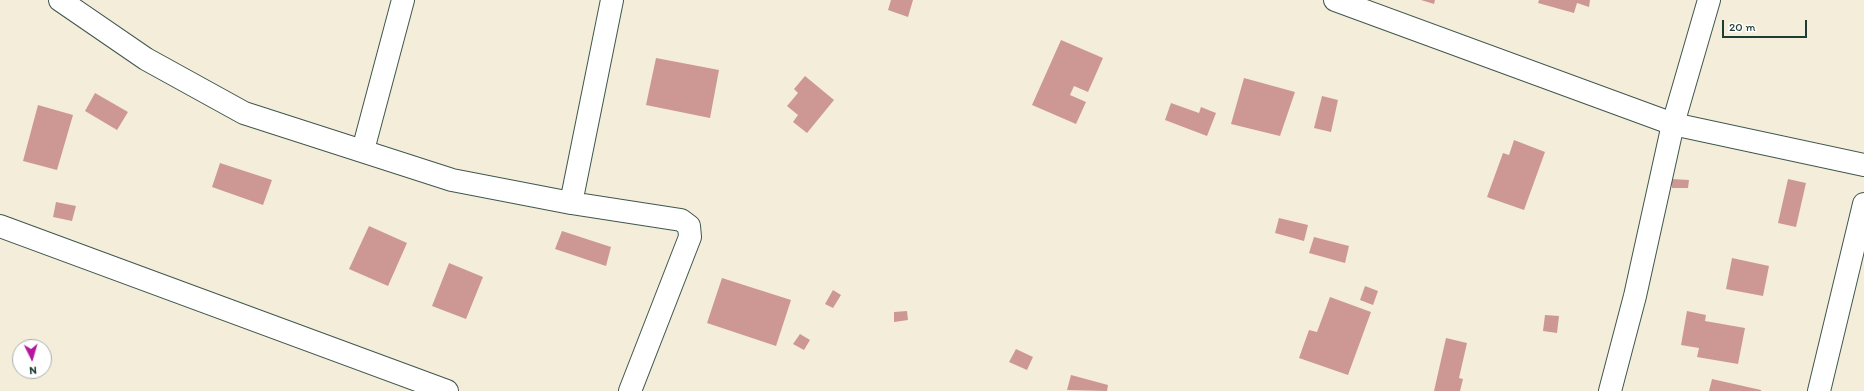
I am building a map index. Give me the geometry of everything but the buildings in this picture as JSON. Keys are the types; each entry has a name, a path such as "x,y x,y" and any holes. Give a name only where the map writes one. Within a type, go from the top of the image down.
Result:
{"street":[{"path":"60,0 146,59 244,113 364,150 452,180 571,203 681,220 690,226 690,237 630,391"},
{"path":"364,150 403,0"},
{"path":"571,203 612,0"},
{"path":"1335,0 1673,124 1864,165"},
{"path":"1610,391 1635,296 1673,124 1709,0"},
{"path":"1819,391 1864,204"},
{"path":"0,226 447,391"}]}
